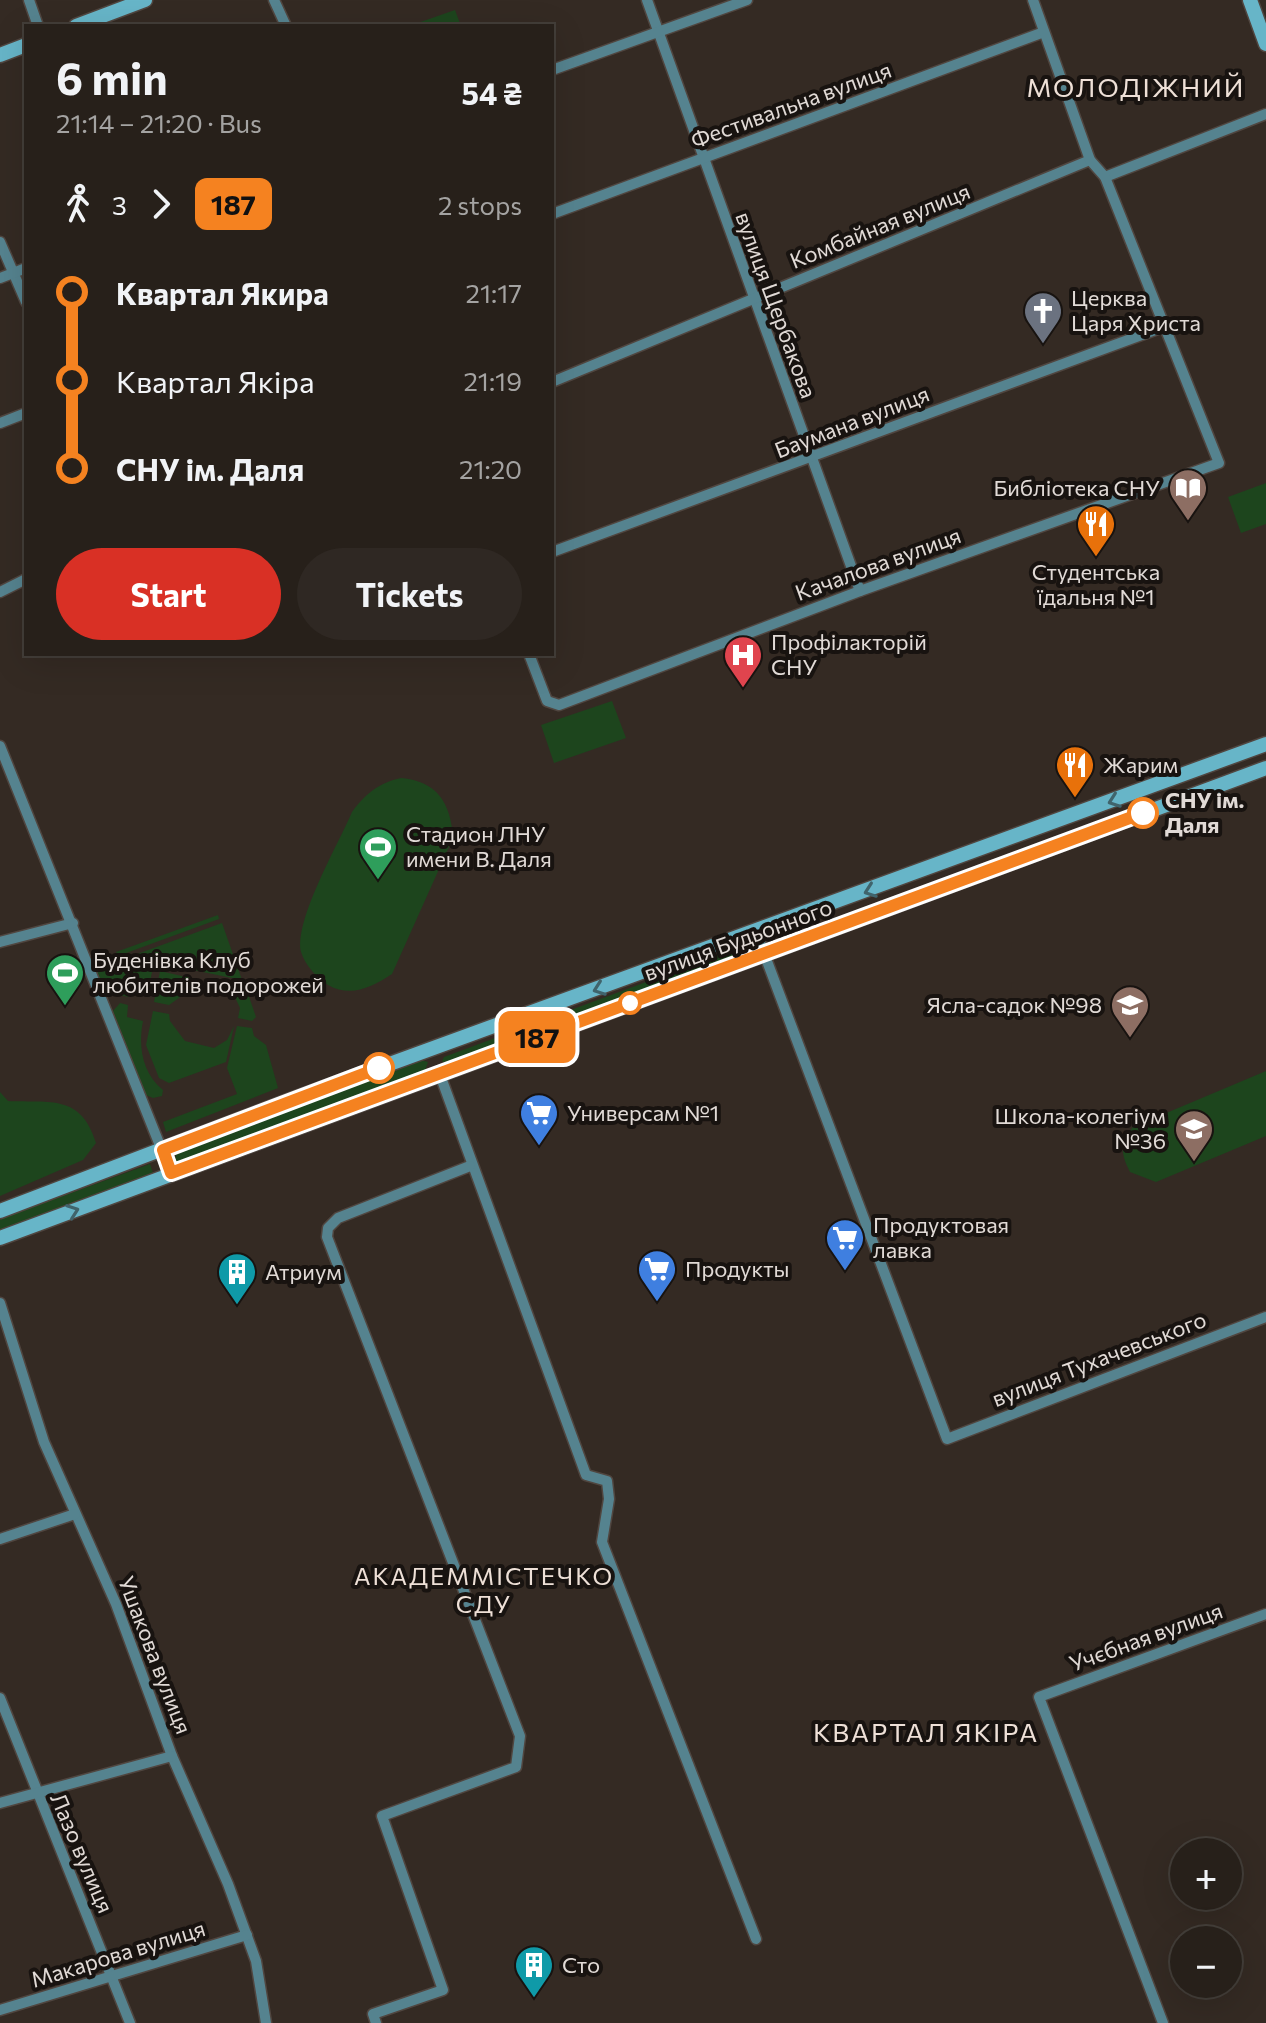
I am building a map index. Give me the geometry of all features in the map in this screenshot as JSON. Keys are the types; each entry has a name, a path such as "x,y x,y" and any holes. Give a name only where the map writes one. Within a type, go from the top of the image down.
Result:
{"main road":[{"path":"81,24 145,0"},
{"path":"1250,0 1266,44"},
{"path":"0,55 24,46"},
{"name":"вулиця Будьонного","path":"0,1211 1266,744"},
{"name":"вулиця Будьонного","path":"0,1238 439,1072 1266,768"},
{"path":"430,1050 439,1072"}],"street":[{"path":"29,0 37,24"},
{"path":"274,0 285,24"},
{"name":"вулиця Щербакова","path":"647,0 752,300 860,591"},
{"path":"554,69 747,0"},
{"path":"1033,0 1090,160 1105,177 1166,326"},
{"name":"Фестивальна вулиця","path":"554,213 1044,32"},
{"path":"1105,177 1266,114"},
{"name":"Комбайная вулиця","path":"554,381 1090,160"},
{"path":"0,242 24,297"},
{"path":"0,278 24,269"},
{"name":"Баумана вулиця","path":"554,551 812,459 1166,326"},
{"name":"Качалова вулиця","path":"530,656 547,701 553,705 1219,463 1166,326"},
{"path":"0,423 24,414"},
{"path":"0,592 24,580"},
{"path":"0,746 171,1173"},
{"path":"0,942 73,923"},
{"path":"756,932 764,953"},
{"name":"вулиця Тухачевського","path":"764,953 947,1439 1266,1317"},
{"path":"439,1072 470,1166 498,1230 586,1475 607,1481 609,1499 602,1542 756,1939"},
{"path":"376,2023 373,2014 443,1990 382,1816 516,1767 520,1736 333,1252 328,1228 338,1218 470,1166"},
{"name":"Ушакова вулиця","path":"0,1303 44,1442 116,1604 172,1756 247,1935 256,1961 266,2023"},
{"path":"0,1539 75,1514"},
{"name":"Учєбная вулиця","path":"1163,2023 1039,1697 1266,1614"},
{"name":"Лазо вулиця","path":"0,1698 35,1792 130,2023"},
{"path":"0,1803 172,1756"},
{"name":"Макарова вулиця","path":"0,2010 247,1935"}],"green space":[{"path":"455,10 460,24 415,24"},
{"path":"1266,483 1266,524 1241,533 1228,497"},
{"path":"612,701 626,738 554,763 541,725"},
{"name":"Стадион ЛНУ имени В. Даля","path":"401,778 424,784 440,796 449,814 453,838 392,974 361,989 337,989 316,975 303,957 301,938 304,921 352,812 374,790"},
{"path":"218,915 219,919 118,956 116,952"},
{"path":"222,923 242,980 129,957"},
{"path":"743,946 748,947 747,954 446,1064 442,1061 444,1057"},
{"path":"118,960 153,967 148,992 130,987 128,997 104,991 96,968"},
{"path":"160,971 195,979 193,988 169,1005 154,1002"},
{"path":"228,982 245,985 256,1017 252,1021 238,1018 240,1008"},
{"path":"120,1003 128,1005 127,1017 143,1021 143,1058 150,1076 163,1090 162,1096 153,1098 146,1095 113,1011"},
{"path":"153,1011 169,1014 170,1021 185,1041 214,1048 227,1040 234,1026 226,1062 169,1083 159,1078 146,1045"},
{"path":"237,1026 252,1028 254,1036 266,1045 278,1088 166,1132 163,1122 237,1094 227,1068"},
{"path":"421,1060 428,1062 425,1071 179,1163 175,1160 176,1154"},
{"path":"1266,1071 1266,1136 1156,1182 1130,1172 1123,1149 1125,1138 1133,1127"},
{"path":"0,1092 8,1101 51,1102 73,1109 90,1127 96,1143 83,1160 0,1196"},
{"path":"150,1164 153,1173 0,1230 0,1219"}],"bus line":[{"name":"187","path":"379,1068 163,1150 171,1173 1143,813"}],"place":[{"name":"Церква Царя Христа","path":"1043,345"},
{"name":"Библіотека СНУ","path":"1188,522"},
{"name":"Студентська їдальня №1","path":"1096,558"},
{"name":"Профілакторій СНУ","path":"743,689"},
{"name":"Жарим","path":"1075,799"},
{"name":"СНУ ім. Даля","path":"1143,813"},
{"name":"Стадион ЛНУ имени В. Даля","path":"378,881"},
{"name":"Буденівка Клуб любителів подорожей","path":"65,1007"},
{"name":"Ясла-садок №98","path":"1130,1039"},
{"name":"Универсам №1","path":"539,1147"},
{"name":"Школа-колегіум №36","path":"1194,1163"},
{"name":"Продуктовая лавка","path":"845,1272"},
{"name":"Продукты","path":"657,1303"},
{"name":"Атриум","path":"237,1306"},
{"name":"Сто","path":"534,1999"}],"district":[{"name":"МОЛОДІЖНИЙ","path":"1136,88"},
{"name":"АКАДЕММІСТЕЧКО СДУ","path":"484,1591"},
{"name":"КВАРТАЛ ЯКІРА","path":"926,1733"}]}
